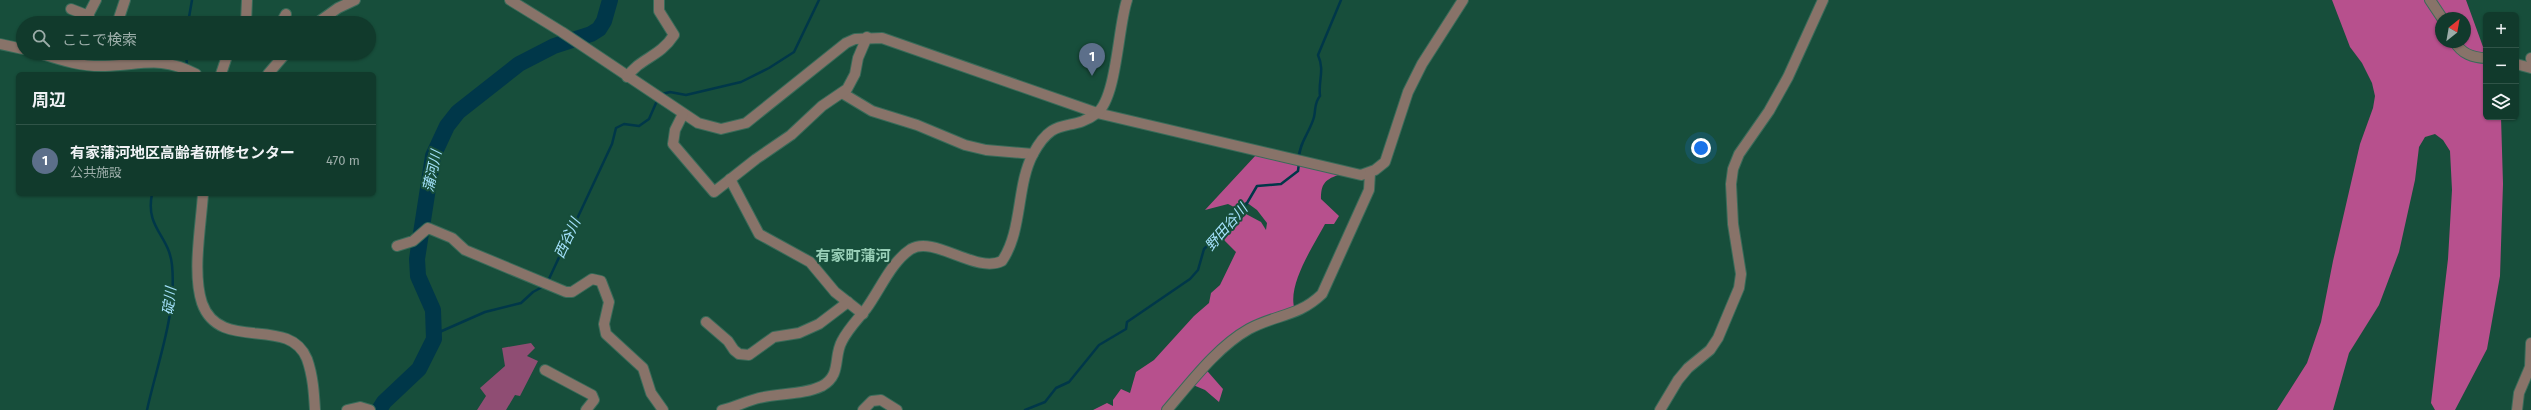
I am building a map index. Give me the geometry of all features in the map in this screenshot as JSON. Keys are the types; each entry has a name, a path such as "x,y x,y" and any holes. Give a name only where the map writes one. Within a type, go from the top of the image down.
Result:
{"street":[{"path":"89,16 96,0"},
{"path":"120,16 125,0"},
{"path":"246,16 247,0"},
{"path":"327,16 338,8 355,0"},
{"path":"510,0 562,32 683,114 698,123 721,130 746,123 846,43 868,37 899,42 1097,113 1361,175 1370,173 1385,162 1408,92 1422,64 1464,0"},
{"path":"627,77 636,65 655,56 666,48 674,35 659,11 659,0"},
{"path":"722,410 738,408 760,397 806,391 822,386 830,380 836,372 842,340 863,314 892,269 912,248 926,246 988,265 1002,261 1009,246 1033,154 1045,134 1052,129 1097,113 1106,99 1111,84 1127,0"},
{"path":"1660,410 1678,380 1688,368 1710,350 1718,338 1736,295 1741,274 1733,224 1730,184 1733,169 1739,154 1769,111 1788,77 1823,0"},
{"path":"2430,0 2438,12"},
{"path":"71,8 82,16"},
{"path":"683,114 673,138 678,151 714,192 792,134 822,106 842,93 852,82 858,58 868,37"},
{"path":"0,44 16,47"},
{"path":"2462,48 2468,54 2483,57"},
{"path":"78,60 99,66 121,60"},
{"path":"145,60 181,67 191,72"},
{"path":"223,72 226,60"},
{"path":"270,72 280,60"},
{"path":"2519,65 2531,68"},
{"path":"842,93 872,111 917,125 965,145 986,150 1033,154"},
{"path":"1167,410 1233,340 1264,323 1296,313 1311,305 1322,294 1369,190 1370,173"},
{"path":"730,179 759,234 810,262 835,292 863,314"},
{"path":"203,196 198,274 202,303 210,318 230,330 280,336 297,346 306,358 313,382 315,410"},
{"path":"397,246 413,241 428,228 452,238 465,250 547,282 566,292 572,292 592,279 601,281 609,302 604,324 606,334 643,368 651,393 663,410"},
{"path":"706,322 728,341 734,350 739,354 749,355 774,338 799,332 819,324 848,302"},
{"path":"2517,410 2519,393 2530,367 2531,343"},
{"path":"545,370 592,395 594,400 586,410"},
{"path":"863,410 872,401 881,400 897,410"},
{"path":"347,410 360,407 370,410"}],"shaded area":[{"path":"2332,0 2466,0 2470,12 2435,12 2435,48 2471,48 2471,14 2483,47 2483,120 2501,120 2503,184 2500,276 2487,349 2455,410 2435,410 2431,403 2448,259 2452,190 2450,151 2443,140 2435,134 2425,137 2419,147 2415,180 2399,252 2379,305 2349,353 2333,410 2277,410 2307,363 2321,322 2333,261 2360,144 2373,108 2375,96 2372,83 2362,63 2350,47"},
{"path":"1256,155 1338,175 1326,181 1322,190 1321,199 1339,216 1334,224 1325,224 1302,266 1294,289 1293,300 1295,310 1260,320 1202,365 1223,389 1219,402 1205,390 1186,382 1162,410 1093,410 1107,403 1113,406 1113,400 1121,389 1130,393 1136,372 1154,360 1194,316 1209,303 1211,293 1220,285 1236,252 1224,240 1246,214 1261,222 1266,230 1267,223 1257,210 1246,202 1236,208 1228,204 1205,210"},
{"path":"531,343 535,348 527,356 538,361 520,396 515,395 506,410 477,410 486,396 480,388 505,366 502,348"}],"waterway":[{"name":"碇川","path":"189,16 192,0"},
{"name":"蒲河川","path":"379,410 384,402 419,369 434,339 433,310 418,276 417,259 433,156 447,126 458,112 519,64 554,46 591,34 599,29 604,21 610,0"},
{"name":"西谷川","path":"662,94 670,92 686,95 741,82 769,68 794,52 819,0"},
{"name":"野田谷川","path":"1299,158 1301,147 1315,114 1316,104 1320,96 1321,66 1318,55 1341,0"},
{"name":"碇川","path":"187,60 187,66"},
{"name":"西谷川","path":"548,281 612,144 616,128 624,124 639,126 649,119 656,103"},
{"name":"野田谷川","path":"1025,410 1045,402 1056,388 1069,382 1099,345 1126,329 1127,322 1190,279 1198,270 1204,249 1240,215 1257,186 1281,184 1298,171 1299,163"},
{"name":"碇川","path":"147,410 169,320 173,283 170,255 167,246 154,223 152,215 152,196"},
{"name":"西谷川","path":"435,334 485,312 521,303 533,292 544,286"}],"place":[{"name":"有家蒲河地区高齢者研修センター","path":"1092,76"}],"district":[{"name":"有家町蒲河","path":"853,256"}]}
